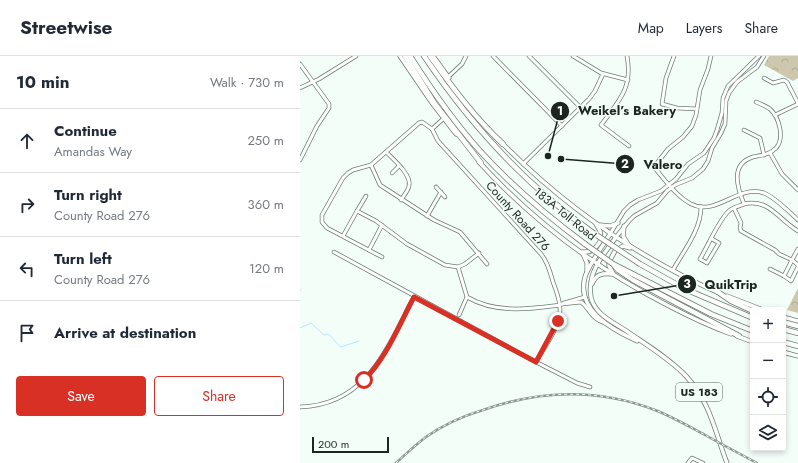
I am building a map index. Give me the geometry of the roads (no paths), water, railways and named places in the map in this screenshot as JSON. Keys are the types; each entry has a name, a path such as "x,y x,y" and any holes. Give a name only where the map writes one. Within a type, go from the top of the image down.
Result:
{"highway":[{"path":"405,56 435,104 481,163"},
{"name":"183A Toll Road","path":"410,56 434,93 480,151 511,182 542,210 584,244 618,270 633,277"},
{"name":"183A Toll Road","path":"424,56 445,87 493,145 546,197 569,216 640,264 686,289 750,317"},
{"path":"430,56 450,84 485,127 503,144"},
{"path":"633,277 750,331"},
{"path":"633,277 739,336"},
{"path":"718,292 731,301 750,310"},
{"path":"786,323 798,326"},
{"path":"786,330 798,333"},
{"path":"786,343 798,346"}],"main road":[{"path":"400,56 443,119 481,163 524,206 562,238 614,275 642,292 682,312 750,341"},
{"path":"434,56 473,110 503,144 564,201 610,234 684,277 756,307"},
{"path":"597,224 610,226 618,222"},
{"path":"581,252 586,253 593,250 601,240 600,231 597,224"},
{"path":"624,226 623,236 628,245"},
{"path":"587,272 610,234"},
{"path":"593,303 590,287 593,274 616,237"},
{"path":"614,275 610,269 610,259 622,246 634,248"},
{"path":"581,252 588,263 584,287 585,297 593,303"},
{"path":"590,287 595,278 599,275 605,273 614,275"},
{"name":"US 183","path":"585,297 590,309 596,316 605,323 642,343"},
{"name":"US 183","path":"593,303 603,315 678,368 697,390 714,421 727,463"},
{"path":"786,317 798,321"},
{"path":"786,353 798,356"}],"street":[{"path":"346,56 348,60"},
{"path":"300,88 313,82 356,56"},
{"path":"448,77 462,64 466,56"},
{"path":"493,56 562,126"},
{"path":"529,56 580,107"},
{"path":"573,56 587,66 603,74 628,80"},
{"path":"627,56 629,69 628,80 621,97 601,125 629,146"},
{"path":"674,56 666,78 662,104 677,108 697,109"},
{"path":"711,56 700,90 695,121 689,131 668,149 654,167 670,186 687,201 700,207 716,205 740,195 752,192 764,193 775,200 798,220"},
{"path":"616,237 634,216 657,203 688,164 706,150 717,130 722,113 723,98 728,86 758,56"},
{"path":"610,234 624,211 634,202 692,178 703,169 725,124 726,104 729,93 736,82 757,67 764,56"},
{"path":"300,64 329,102 329,106 300,160"},
{"path":"523,164 595,91 603,74"},
{"path":"764,78 773,83 784,80 787,82 798,103 775,115"},
{"path":"744,204 740,195 737,180 738,170 743,163 752,157 770,153 779,144 781,136 780,127 775,115 770,109 756,102"},
{"path":"382,257 324,225 322,222 322,215 342,178 353,170 371,166 420,122 432,129 443,119"},
{"name":"County Road 276","path":"432,129 438,141 545,259 561,305 558,321 536,362"},
{"path":"744,130 760,138 764,155"},
{"path":"386,152 408,176 409,184 401,200"},
{"path":"770,153 782,174 798,190"},
{"path":"371,166 380,186 427,216 460,232 487,264"},
{"path":"392,173 399,166"},
{"path":"436,187 445,197"},
{"path":"427,216 441,192"},
{"path":"343,236 366,196"},
{"path":"712,239 719,243 707,263 700,260 725,215 734,208 751,202 758,202 766,206 798,231"},
{"path":"673,270 698,227 701,214 700,207"},
{"path":"734,208 740,219 741,231 775,250 779,254 792,260 798,266 791,281 770,269"},
{"path":"357,211 382,225 401,240 445,265 458,267 465,264 479,253"},
{"path":"369,250 382,225"},
{"path":"784,276 798,249"},
{"path":"334,252 414,297 536,362 577,383 590,387"},
{"path":"458,267 468,297 459,315"},
{"path":"300,407 317,406 332,401 349,393 369,376 383,355 414,297"},
{"path":"468,297 485,305 514,309 564,305 581,302 592,315 600,322 605,323"},
{"path":"561,305 585,297"},
{"path":"688,463 692,458 703,463"}],"waterway":[{"path":"300,328 311,323 324,335 328,334 341,347 359,341"}],"railway":[{"path":"396,463 426,437 453,421 468,415 504,403 526,398 569,394 612,398 655,410 681,422 757,463"}],"place":[{"name":"Weikel’s Bakery","path":"548,156"},
{"name":"Valero","path":"561,159"},
{"name":"QuikTrip","path":"614,296"}]}
